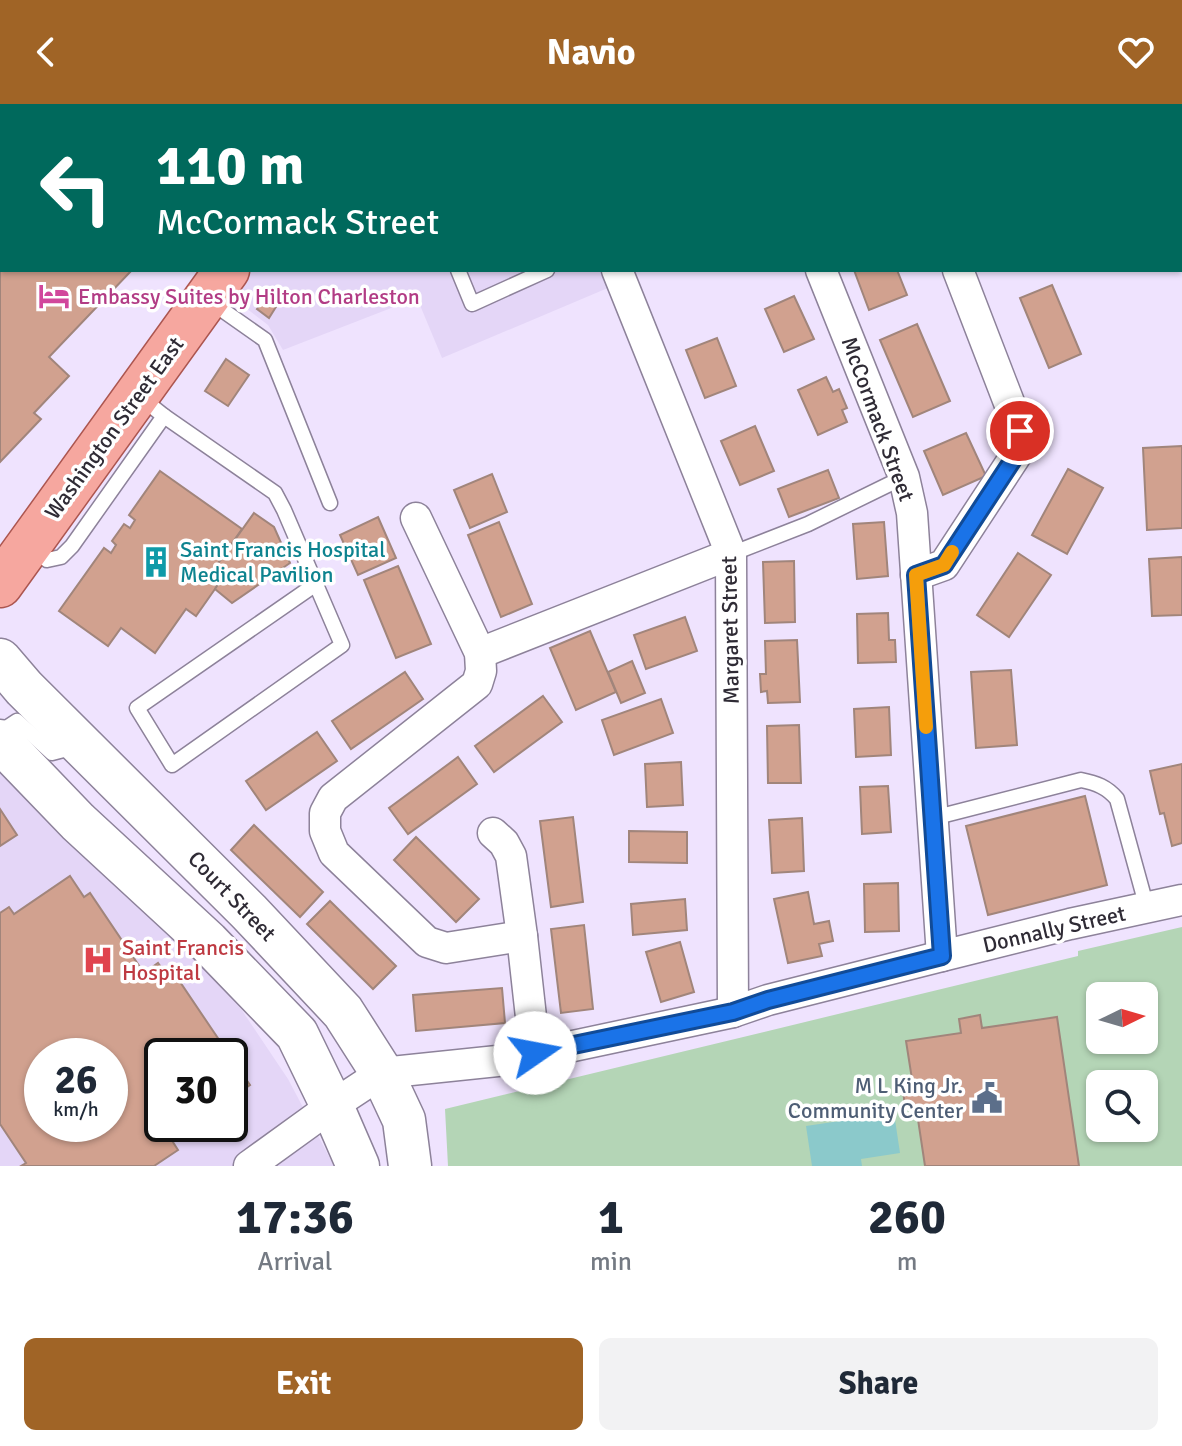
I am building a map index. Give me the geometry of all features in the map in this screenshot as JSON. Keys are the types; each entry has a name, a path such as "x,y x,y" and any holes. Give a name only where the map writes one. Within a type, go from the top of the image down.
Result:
{"main road":[{"name":"Washington Street East","path":"11,563 151,406 217,285"}],"street":[{"name":"Margaret Street","path":"618,272 731,554 733,1012"},
{"name":"McCormack Street","path":"822,272 904,477 912,513 942,956"},
{"path":"916,575 944,565 1020,449 1020,431 959,272"},
{"path":"416,518 480,653 481,671 477,684 333,798 325,813 325,831 334,853 427,942 446,948 522,936"},
{"path":"480,653 731,554"},
{"name":"Court Street","path":"0,660 24,688 249,912 343,1012 382,1073 404,1120 410,1166"},
{"path":"0,741 78,822 208,942 297,1034 358,1166"},
{"path":"493,833 504,843 511,856 535,1053"},
{"name":"Donnally Street","path":"249,1166 382,1073 507,1060 733,1012 768,1000 1070,924 1182,900"}],"lane":[{"path":"459,272 472,304 543,272"},
{"path":"217,285 265,340 330,503"},
{"path":"151,406 275,493 316,584 342,645 172,765 137,708 316,584"},
{"path":"731,554 808,524 904,477"},
{"path":"0,732 17,721 52,753 83,744"},
{"path":"933,818 1081,780 1096,783 1117,799 1147,908"}],"shaded area":[{"path":"226,272 618,272 622,282 442,358 417,298 283,350 268,325 217,286"},
{"name":"Saint Francis Hospital","path":"0,766 149,911 241,1009 288,1079 334,1166 0,1166"},
{"path":"1182,927 1182,1166 448,1166 445,1109 1078,956 1078,951"},
{"path":"894,1113 900,1153 861,1159 862,1166 812,1166 806,1126"}],"building":[{"name":"Embassy Suites by Hilton Charleston","path":"0,272 130,272 49,357 69,376 34,413 41,419 0,462"},
{"path":"855,272 898,272 907,295 869,310"},
{"path":"1052,285 1081,354 1049,368 1020,298"},
{"path":"268,294 279,302 269,318 257,309"},
{"path":"794,296 814,339 784,352 765,309"},
{"path":"917,324 950,401 913,417 880,340"},
{"path":"717,338 736,386 705,398 686,350"},
{"path":"226,359 249,375 228,406 205,391"},
{"path":"826,377 833,392 839,389 847,408 842,410 847,422 818,435 798,390"},
{"path":"755,426 774,471 740,485 721,441"},
{"path":"966,433 986,476 943,495 924,451"},
{"path":"1182,446 1182,528 1147,530 1143,448"},
{"path":"1068,469 1103,488 1067,554 1032,535"},
{"path":"828,470 839,498 789,517 778,489"},
{"name":"Saint Francis Hospital Medical Pavilion","path":"160,471 242,529 212,572 222,578 215,589 196,616 186,609 155,653 121,628 108,646 59,611 104,548 111,553 116,545 112,541 124,524 130,528 135,520 129,515"},
{"path":"492,474 507,512 470,528 454,490"},
{"path":"254,513 274,527 290,563 232,603 215,589 222,578 212,572"},
{"path":"378,517 396,558 358,575 340,535"},
{"path":"499,522 532,604 501,617 468,535"},
{"path":"884,522 888,576 857,579 853,524"},
{"path":"1018,553 1051,575 1009,637 977,615"},
{"path":"1182,557 1182,615 1152,616 1149,559"},
{"path":"794,561 795,622 765,623 763,562"},
{"path":"398,566 431,644 396,658 364,580"},
{"path":"888,613 889,640 895,640 896,662 858,663 857,614"},
{"path":"685,617 697,651 646,669 634,635"},
{"path":"590,631 616,692 576,710 550,648"},
{"path":"797,640 800,702 768,703 767,691 761,692 760,674 766,674 765,641"},
{"path":"632,661 645,693 621,703 608,672"},
{"path":"1011,670 1017,745 976,748 971,672"},
{"path":"405,672 423,699 351,749 332,721"},
{"path":"543,696 562,722 494,772 475,746"},
{"path":"661,699 673,733 614,755 602,720"},
{"path":"889,707 891,755 856,757 854,709"},
{"path":"799,725 801,783 768,783 767,726"},
{"path":"317,732 337,761 266,810 246,781"},
{"path":"458,757 477,784 408,834 389,808"},
{"path":"681,762 683,805 647,807 645,764"},
{"path":"1182,764 1182,843 1172,846 1164,813 1160,814 1150,771"},
{"path":"888,786 891,832 862,834 860,787"},
{"path":"1085,796 1107,885 988,915 966,826"},
{"path":"0,809 17,835 0,846"},
{"path":"573,817 583,902 551,907 540,821"},
{"path":"802,818 804,871 772,873 769,820"},
{"path":"254,825 323,892 300,917 231,850"},
{"path":"629,831 687,832 687,863 629,862"},
{"path":"416,837 479,899 456,922 394,860"},
{"path":"70,876 84,897 90,893 144,973 158,963 172,983 178,979 218,1038 144,1038 144,1142 173,1142 178,1150 154,1166 21,1166 26,1163 0,1124 0,913 9,907 14,914"},
{"path":"898,883 899,931 865,932 864,884"},
{"path":"808,892 814,924 829,921 833,941 819,944 822,956 788,963 774,899"},
{"path":"685,899 687,930 633,935 631,904"},
{"path":"330,901 396,966 373,989 307,924"},
{"path":"584,925 593,1009 561,1013 551,929"},
{"path":"680,942 694,992 661,1002 646,952"},
{"path":"502,988 505,1023 416,1031 413,995"},
{"name":"M L King Jr. Community Center","path":"980,1015 982,1028 1057,1017 1079,1166 925,1166 916,1106 905,1107 903,1090 913,1088 908,1080 912,1079 906,1041 961,1033 959,1019"}],"slow traffic":[{"path":"926,727 916,575 944,565 952,552"}],"place":[{"name":"Embassy Suites by Hilton Charleston","path":"54,296"},
{"name":"Saint Francis Hospital Medical Pavilion","path":"156,562"},
{"name":"Saint Francis Hospital","path":"98,960"},
{"name":"M L King Jr. Community Center","path":"987,1098"}],"route":[{"path":"535,1053 733,1012 768,1000 942,956 916,575 944,565 1020,449 1020,431"}]}
